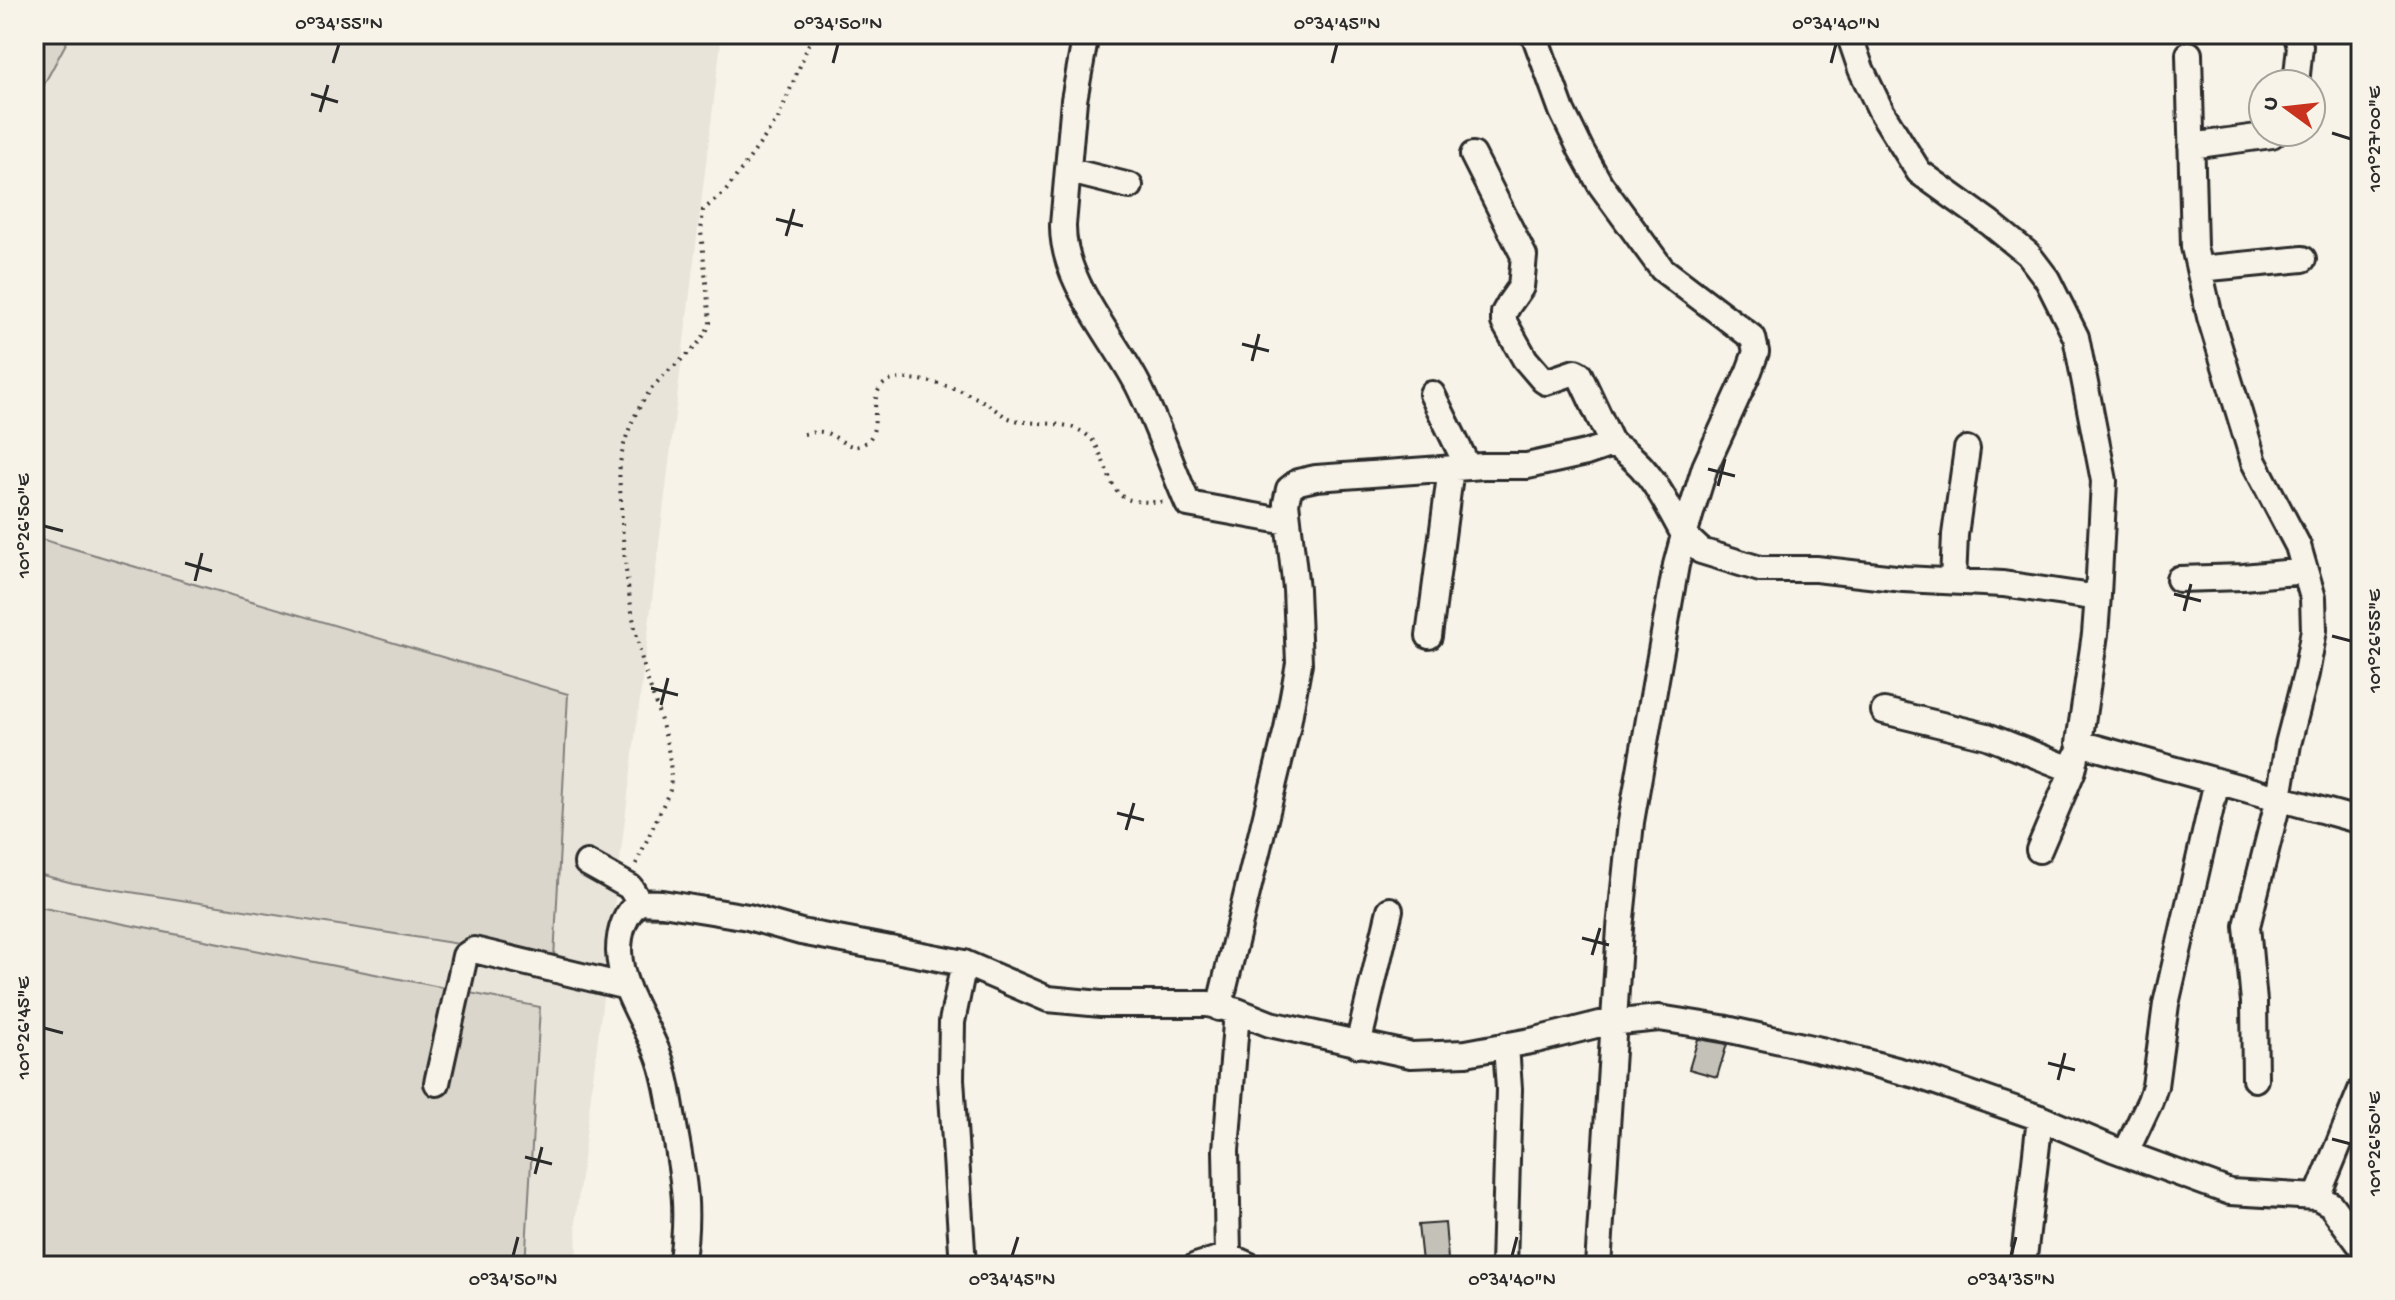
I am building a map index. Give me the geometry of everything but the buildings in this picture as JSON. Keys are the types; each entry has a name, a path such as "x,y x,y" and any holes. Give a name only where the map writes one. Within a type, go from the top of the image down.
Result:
{"street":[{"path":"1086,34 1075,92 1063,225 1065,254 1092,309 1137,384 1188,504 1288,522"},
{"path":"1534,34 1562,111 1600,184 1662,269 1753,338 1756,352 1705,467 1676,565 1631,822 1620,928 1598,1266"},
{"path":"1849,34 1881,111 1919,172 2028,254 2047,279 2076,337 2104,481 2098,595 2095,634 2073,770 2039,850"},
{"path":"2296,34 2300,46 2298,68"},
{"path":"2189,54 2194,247 2199,269 2210,317 2254,462 2298,546 2313,598 2314,630 2306,674 2247,926 2254,1002 2255,1079"},
{"path":"2191,146 2247,139"},
{"path":"1473,155 1524,256 1521,287 1504,313 1504,322 1525,359 1543,380 1552,381 1575,372 1579,374 1612,444 1629,453 1658,487 1684,535 1701,551 1760,569 1816,569 2098,595"},
{"path":"1070,171 1130,186"},
{"path":"2199,269 2303,259"},
{"path":"1429,636 1460,468 1432,394"},
{"path":"1196,1266 1239,1261 1226,1150 1228,1009 1299,663 1296,589 1286,503 1289,489 1298,482 1316,478 1527,466 1612,444"},
{"path":"1953,581 1955,535 1967,449"},
{"path":"2179,579 2305,571"},
{"path":"1884,711 1987,736 2073,770"},
{"path":"2079,743 2361,821"},
{"path":"2126,1152 2155,1086 2166,1004 2217,781"},
{"path":"587,863 635,895 662,903 748,917 832,939 964,963 1048,999 1101,1004 1208,1004 1270,1024 1411,1055 1466,1053 1600,1024 1659,1018 1722,1028 1825,1051 1944,1085 2040,1118 2230,1192 2317,1197 2330,1204 2361,1246"},
{"path":"635,895 620,938 619,954 627,987 659,1055 667,1085 686,1195 687,1229 681,1266"},
{"path":"1358,1045 1390,910"},
{"path":"437,1083 465,956 474,950 627,987"},
{"path":"963,1266 951,1065 952,1022 964,963"},
{"path":"1504,1266 1509,1089 1506,1045"},
{"path":"2317,1197 2361,1090"},
{"path":"2023,1266 2040,1118"}],"path":[{"path":"635,895 630,877 670,790 672,778 639,650 630,596 619,463 626,433 643,399 691,351 710,323 701,231 703,210 725,192 778,119 813,34"},
{"path":"804,434 821,431 853,446 861,446 869,440 874,430 876,394 880,386 891,380 922,381 967,394 1012,419 1069,426 1089,436 1119,496 1133,502 1188,504"}],"shaded area":[{"path":"34,34 722,34 576,1216 577,1266 34,1266"},
{"path":"34,34 71,34 34,103"},
{"path":"34,537 568,694 554,959 73,883 34,873"},
{"path":"34,906 540,1007 525,1266 34,1266"}],"waterway":[{"path":"640,916 673,916"},
{"path":"922,967 954,975"}]}
